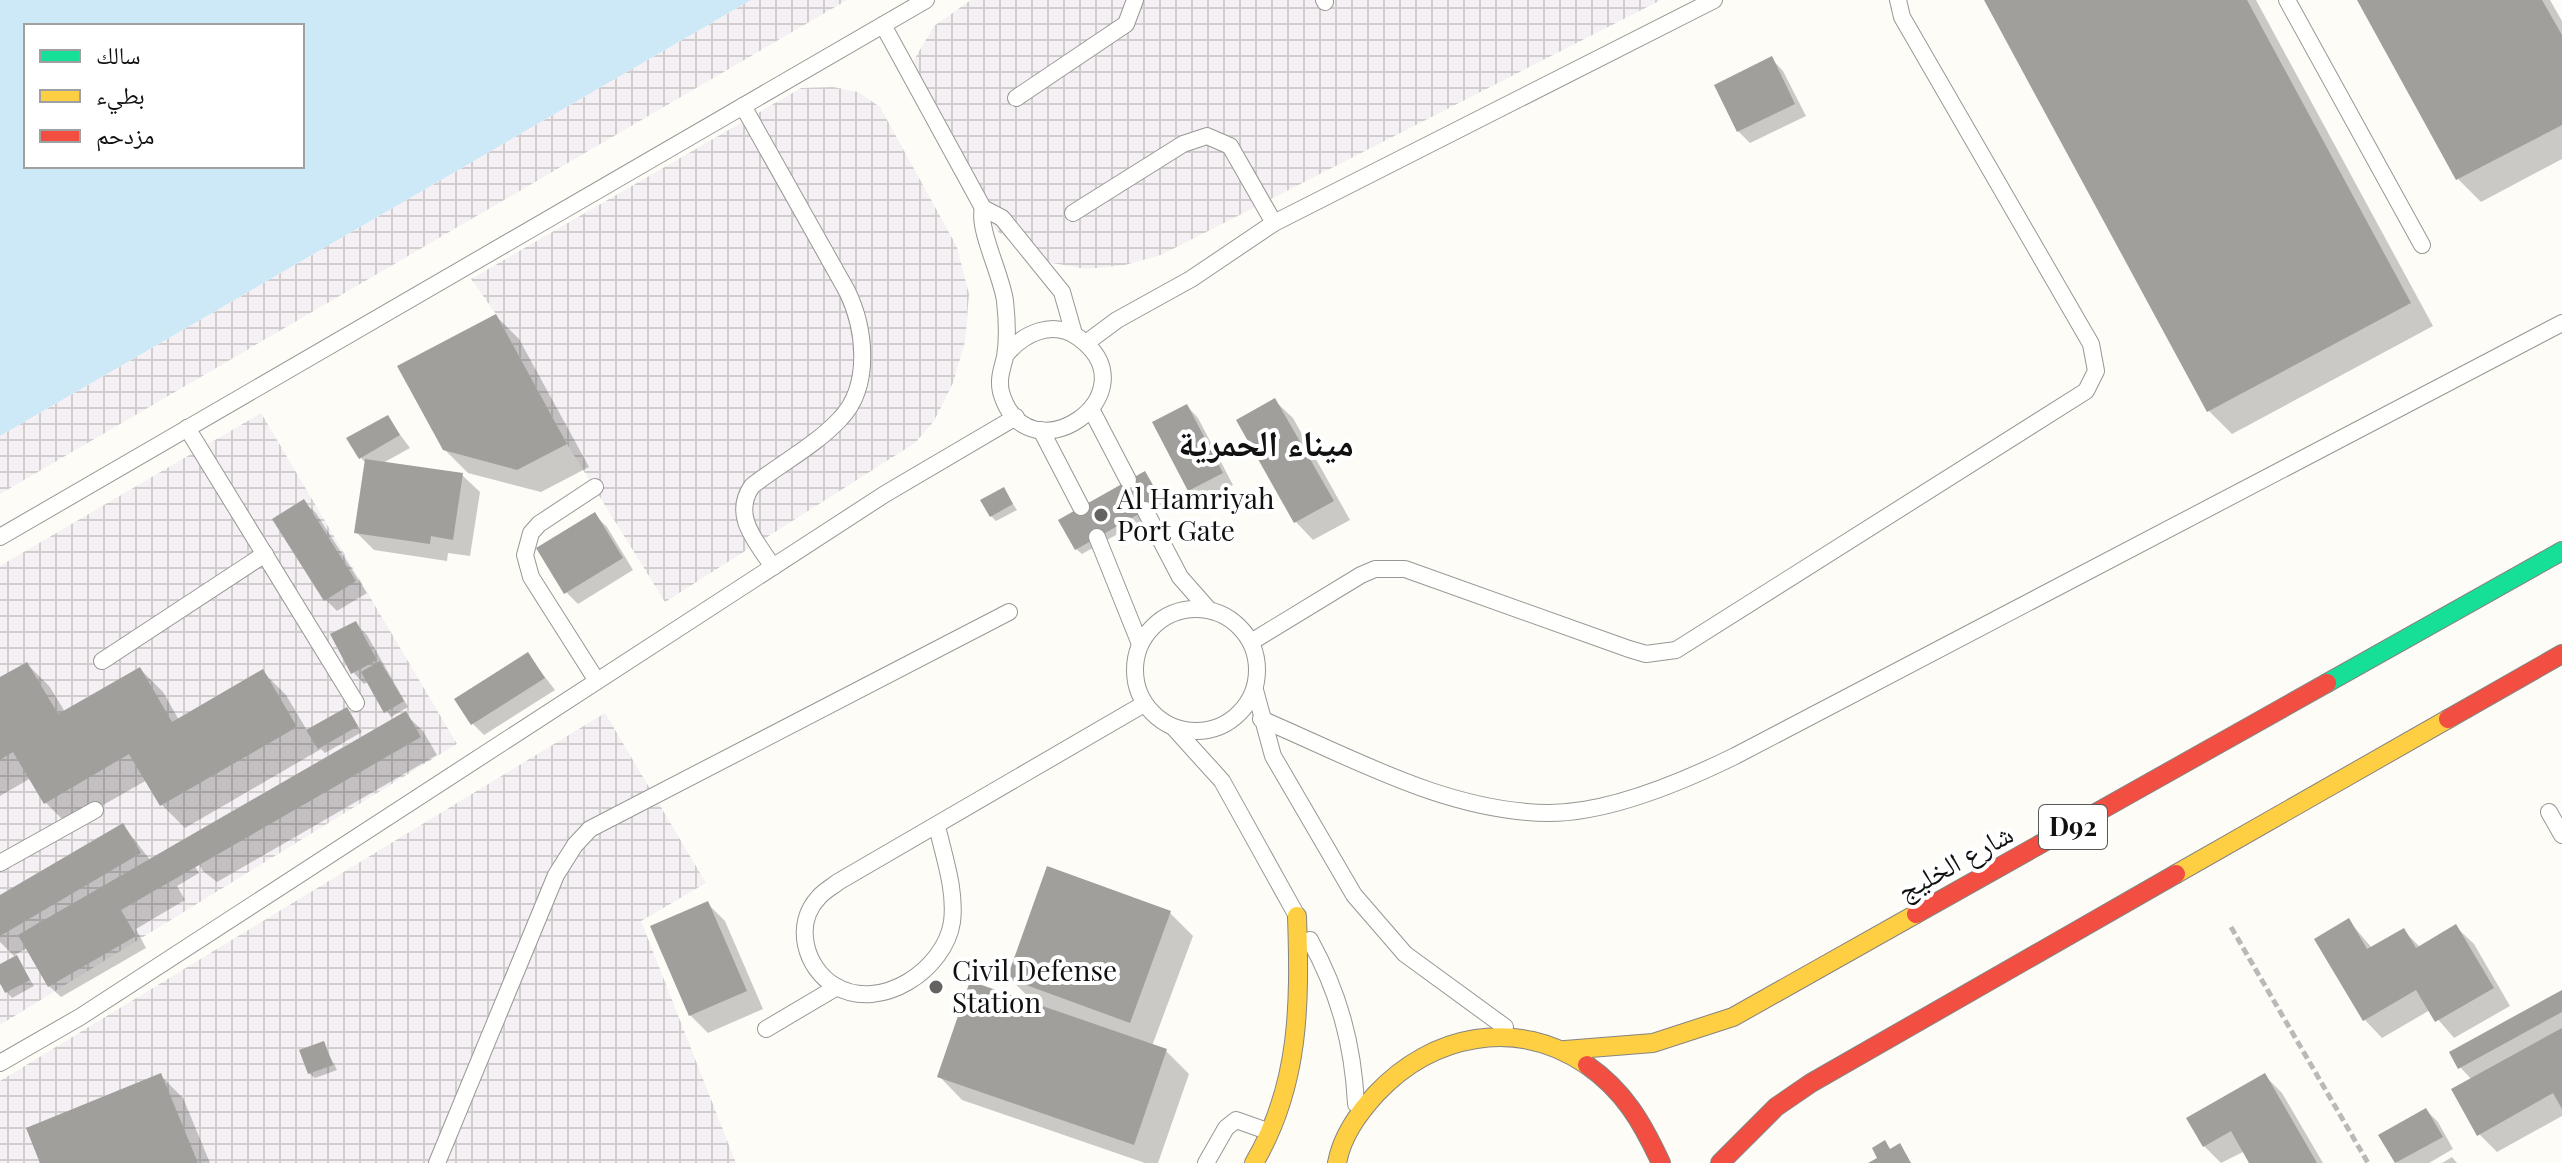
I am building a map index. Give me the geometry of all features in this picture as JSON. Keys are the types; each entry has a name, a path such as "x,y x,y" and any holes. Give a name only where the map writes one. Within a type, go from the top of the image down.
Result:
{"main road":[{"name":"شارع الخليج","path":"1565,1050 1653,1043 1733,1017 2562,551"},
{"path":"1720,1163 1776,1107 1811,1083 2562,654"},
{"path":"1254,1163 1273,1133 1293,1076 1298,1023 1297,916"},
{"path":"1335,1160 1357,1118 1387,1080 1426,1054 1472,1039 1519,1038 1565,1050 1594,1065 1618,1086 1639,1111 1661,1163"}],"lane":[{"path":"0,537 926,0"},
{"path":"1016,98 1126,24 1135,0"},
{"path":"1005,356 1016,342 1044,329 1080,339 1191,279 1274,223 1714,0"},
{"path":"1251,642 1361,575 1390,568 1405,569 1646,654 1676,650 2086,391 2096,371 2091,344 1902,17 1898,0"},
{"path":"2287,0 2422,245"},
{"path":"883,25 983,208 982,226 1001,274 1005,301 1005,356 1000,372 1000,389 1016,417 1041,430 1069,427 1092,411 1098,400 1101,376 1094,353 1080,339 1062,292 1002,218 983,208"},
{"path":"743,106 847,291 858,313 862,334 859,376 842,418 747,494 744,518 773,567"},
{"path":"1073,213 1183,144 1207,136 1230,146 1274,223"},
{"path":"1261,719 1415,785 1475,804 1552,813 1635,796 1735,756 2562,323"},
{"path":"1092,411 1128,480"},
{"path":"0,1063 80,1017 885,494 1016,417"},
{"path":"187,428 356,703"},
{"path":"1041,430 1081,507"},
{"path":"595,487 539,524 531,533 525,555 531,577 597,681"},
{"path":"1145,510 1180,577 1209,610 1240,627 1251,642 1258,674 1255,690 1273,756 1354,895 1405,954 1519,1038"},
{"path":"1097,537 1135,624 1140,644"},
{"path":"102,661 265,554"},
{"path":"1209,610 1193,608 1169,615 1149,630 1140,644 1134,675 1144,704 1157,718 1174,728 1190,732 1223,726 1237,717 1255,690"},
{"path":"437,1163 556,875 564,859 590,829 1009,612"},
{"path":"937,826 953,901 951,925 943,948 928,968 908,982 885,991 861,992 837,987 816,970 805,947 806,921 817,898 937,826 1144,704"},
{"path":"1174,728 1222,781 1325,966 1345,1019 1353,1061 1357,1118"},
{"path":"0,863 95,810"},
{"path":"2549,812 2562,835"},
{"path":"766,1029 837,987"},
{"path":"1206,1163 1226,1128 1236,1120 1273,1133"}],"path":[{"path":"2231,927 2368,1163"}],"shaded area":[{"path":"751,0 847,0 0,494 0,436"},
{"path":"971,0 1661,0 1161,255 1125,265 1086,269 1052,263 1021,250 996,230 916,91 914,60 934,26"},
{"path":"833,87 858,92 880,107 957,247 969,294 965,342 953,383 934,421 915,443 665,602 567,444 496,314 471,279 801,88"},
{"path":"261,413 457,744 0,1025 0,566"},
{"path":"605,713 706,883 641,921 736,1163 0,1163 0,1081"}],"water":[{"path":"0,0 751,0 0,436"}],"building":[{"path":"1984,0 2247,0 2411,303 2207,412"},
{"path":"2357,0 2542,0 2562,35 2562,125 2456,180"},
{"path":"1772,56 1795,104 1737,132 1714,85"},
{"path":"496,314 567,444 517,470 443,450 397,366"},
{"path":"1275,398 1334,501 1294,523 1236,420"},
{"path":"1187,404 1223,473 1188,491 1152,422"},
{"path":"388,415 400,435 359,459 346,438"},
{"path":"365,459 463,473 453,540 431,536 430,544 354,533"},
{"name":"Al Hamriyah Port Gate","path":"1145,471 1162,501 1075,550 1058,520"},
{"path":"1004,487 1013,504 990,517 980,500"},
{"path":"304,499 356,581 324,601 272,519"},
{"path":"595,512 623,558 564,594 536,548"},
{"path":"356,621 377,660 351,674 330,634"},
{"path":"528,652 545,678 471,725 454,699"},
{"path":"380,661 404,701 384,713 361,672"},
{"path":"27,662 58,714 140,667 172,722 263,669 297,727 160,806 129,754 44,804 13,752 0,760 0,677"},
{"path":"347,707 358,726 318,749 306,730"},
{"path":"406,711 421,737 121,910 136,936 48,987 18,935"},
{"path":"123,823 141,853 0,936 0,895"},
{"path":"1047,866 1171,911 1130,1023 1007,978"},
{"path":"708,901 747,991 689,1016 650,926"},
{"path":"2349,918 2367,949 2404,928 2416,948 2456,924 2494,988 2435,1022 2416,990 2363,1021 2314,939"},
{"path":"17,955 30,980 5,993 0,983 0,964"},
{"path":"970,981 1167,1049 1134,1145 937,1077"},
{"path":"2562,990 2562,1012 2458,1069 2449,1052"},
{"path":"2562,1028 2562,1109 2553,1093 2477,1136 2451,1089"},
{"path":"324,1041 333,1065 308,1074 299,1050"},
{"path":"161,1073 198,1163 40,1163 26,1128"},
{"path":"2265,1073 2317,1163 2249,1163 2231,1131 2203,1147 2186,1118"},
{"path":"2426,1108 2443,1137 2395,1163 2378,1135"},
{"path":"1885,1140 1890,1149 1900,1143 1911,1163 1868,1163 1877,1158 1872,1148"}],"traffic: fast":[{"path":"2327,683 2562,551"}],"traffic: slow":[{"path":"2176,874 2448,719"},
{"path":"1565,1050 1653,1043 1733,1017 1916,914"},
{"path":"1254,1163 1281,1104 1289,1074 1297,1012 1297,916"},
{"path":"1337,1163 1352,1126 1376,1094 1423,1057 1449,1046 1476,1039 1504,1037 1532,1041 1560,1050 1587,1065"}],"traffic: jam":[{"path":"2448,719 2562,654"},
{"path":"1916,914 2327,683"},
{"path":"1720,1163 1776,1107 1811,1083 2176,874"},
{"path":"1587,1065 1612,1086 1631,1108 1661,1163"}],"place":[{"name":"Al Hamriyah Port Gate","path":"1101,515"},
{"name":"Civil Defense Station","path":"936,987"}],"district":[{"name":"ميناء الحمرية","path":"1266,443"}]}
